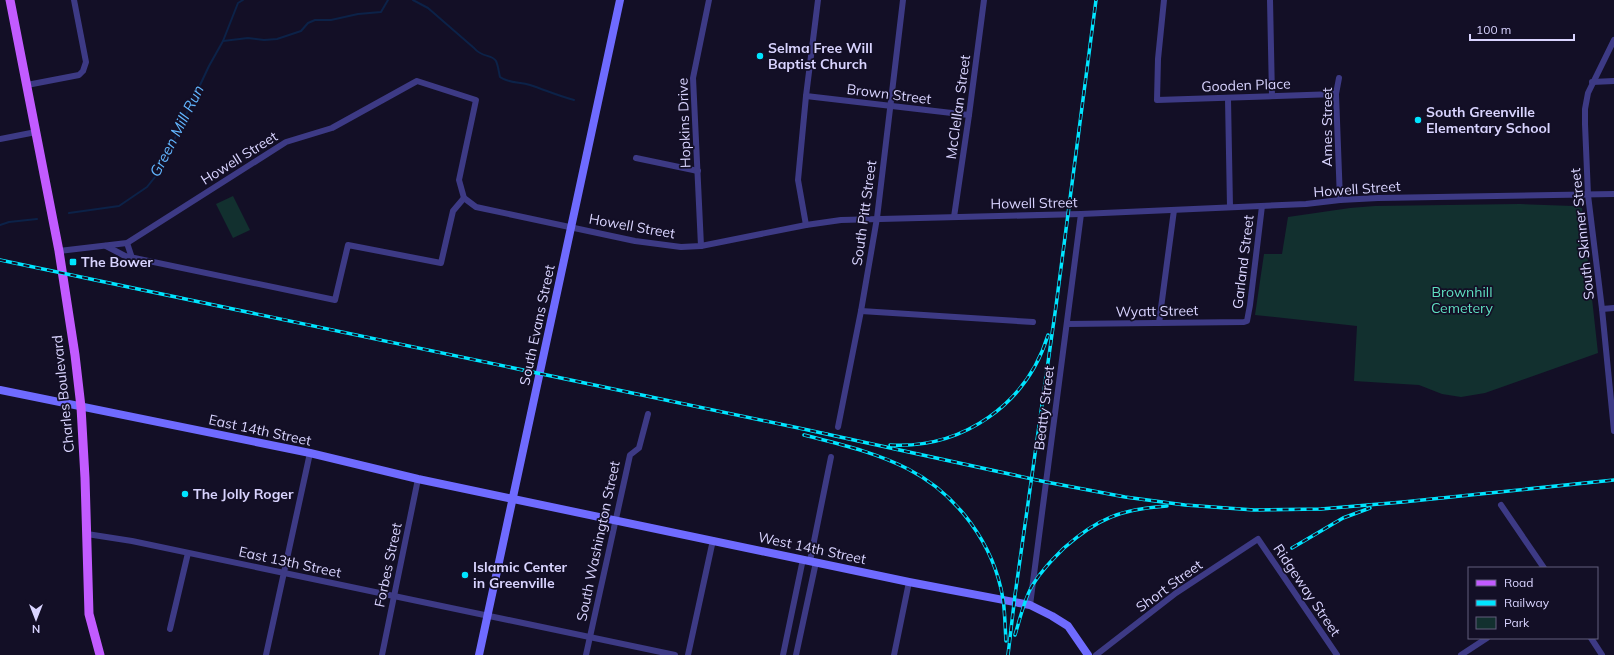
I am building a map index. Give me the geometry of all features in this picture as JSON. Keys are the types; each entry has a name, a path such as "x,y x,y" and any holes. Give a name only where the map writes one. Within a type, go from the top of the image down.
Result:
{"main road":[{"name":"Charles Boulevard","path":"10,0 59,251 81,407 89,614 100,655"}],"street":[{"path":"27,85 78,75 83,71 86,62 74,0"},
{"name":"South Evans Street","path":"479,655 620,0"},
{"name":"Hopkins Drive","path":"701,246 693,78 710,0"},
{"path":"806,225 798,180 806,96 818,0"},
{"name":"South Pitt Street","path":"838,427 861,311 877,218 903,0"},
{"name":"McClellan Street","path":"954,216 984,0"},
{"name":"Gooden Place","path":"1164,0 1158,59 1157,100 1228,99 1336,94"},
{"path":"1270,0 1272,96"},
{"name":"South Skinner Street","path":"1614,40 1592,82 1585,108 1588,195 1602,309 1614,431"},
{"name":"Ames Street","path":"1339,78 1336,94 1340,200"},
{"name":"Howell Street","path":"59,251 127,243 286,142 332,128 417,81 476,100 459,180 464,198 476,207 661,246 701,246 806,225 841,220 877,218 1081,214 1306,204 1378,198 1614,194"},
{"path":"1592,82 1614,81"},
{"name":"Brown Street","path":"806,96 969,116"},
{"name":"Garland Street","path":"1228,99 1230,207"},
{"path":"0,139 36,132"},
{"path":"636,158 698,171"},
{"path":"106,246 132,258 335,300 348,245 441,264 453,211 464,198"},
{"name":"Garland Street","path":"1247,321 1262,206"},
{"path":"1159,323 1174,210"},
{"name":"Beatty Street","path":"1030,605 1081,214"},
{"path":"127,243 132,258"},
{"path":"1602,309 1614,308"},
{"path":"861,311 1033,322"},
{"name":"Wyatt Street","path":"1067,324 1247,321"},
{"name":"East 14th Street","path":"0,390 310,453 418,479 513,498"},
{"name":"South Washington Street","path":"586,655 630,455 639,448 648,414"},
{"path":"266,655 310,453"},
{"path":"796,655 810,561 831,457"},
{"name":"Forbes Street","path":"382,655 418,479"},
{"name":"West 14th Street","path":"513,498 909,582 1030,605 1068,626 1088,655"},
{"path":"1501,505 1543,567"},
{"name":"East 13th Street","path":"87,534 132,541 675,655"},
{"name":"Short Street","path":"1096,655 1176,593 1258,539"},
{"name":"Ridgeway Street","path":"1258,539 1337,655"},
{"path":"688,655 713,540"},
{"path":"170,629 188,553"},
{"path":"783,655 810,561"},
{"path":"894,655 909,582"},
{"path":"1461,655 1485,639"},
{"path":"1592,639 1602,655"}],"green space":[{"path":"233,196 250,230 233,238 216,204"},
{"name":"Brownhill Cemetery","path":"1520,204 1573,206 1582,208 1598,353 1485,393 1461,397 1442,394 1419,385 1354,381 1357,326 1255,315 1264,254 1282,254 1288,217 1375,206"}],"waterway":[{"name":"Green Mill Run","path":"69,213 119,206 147,187 159,172 209,66 223,41 238,3 243,0"},
{"name":"Green Mill Run","path":"223,41 248,38 264,40 277,39 301,31 308,23 315,20 331,20 358,14 381,12 388,0"},
{"name":"Green Mill Run","path":"413,0 428,8 477,51 492,57 496,61 500,77 514,82 530,85 574,100"},
{"name":"Green Mill Run","path":"0,225 9,222 37,219"}],"railway":[{"path":"1008,655 1096,0"},
{"path":"0,260 808,430 1046,482 1125,497 1185,505 1254,510 1321,509 1614,480"},
{"path":"890,445 917,444 943,439 967,430 988,417 1008,401 1025,382 1038,360 1048,335"},
{"path":"804,435 857,449 908,469 942,492 957,507 982,540 991,559 1003,599 1006,641"},
{"path":"1015,635 1029,591 1051,561 1064,548 1088,529 1111,517 1151,507 1167,506"},
{"path":"1292,548 1343,518 1370,508"}],"place":[{"name":"Selma Free Will Baptist Church","path":"760,56"},
{"name":"South Greenville Elementary School","path":"1418,120"},
{"name":"The Bower","path":"73,262"},
{"name":"The Jolly Roger","path":"185,494"},
{"name":"Islamic Center in Greenville","path":"465,575"}]}
